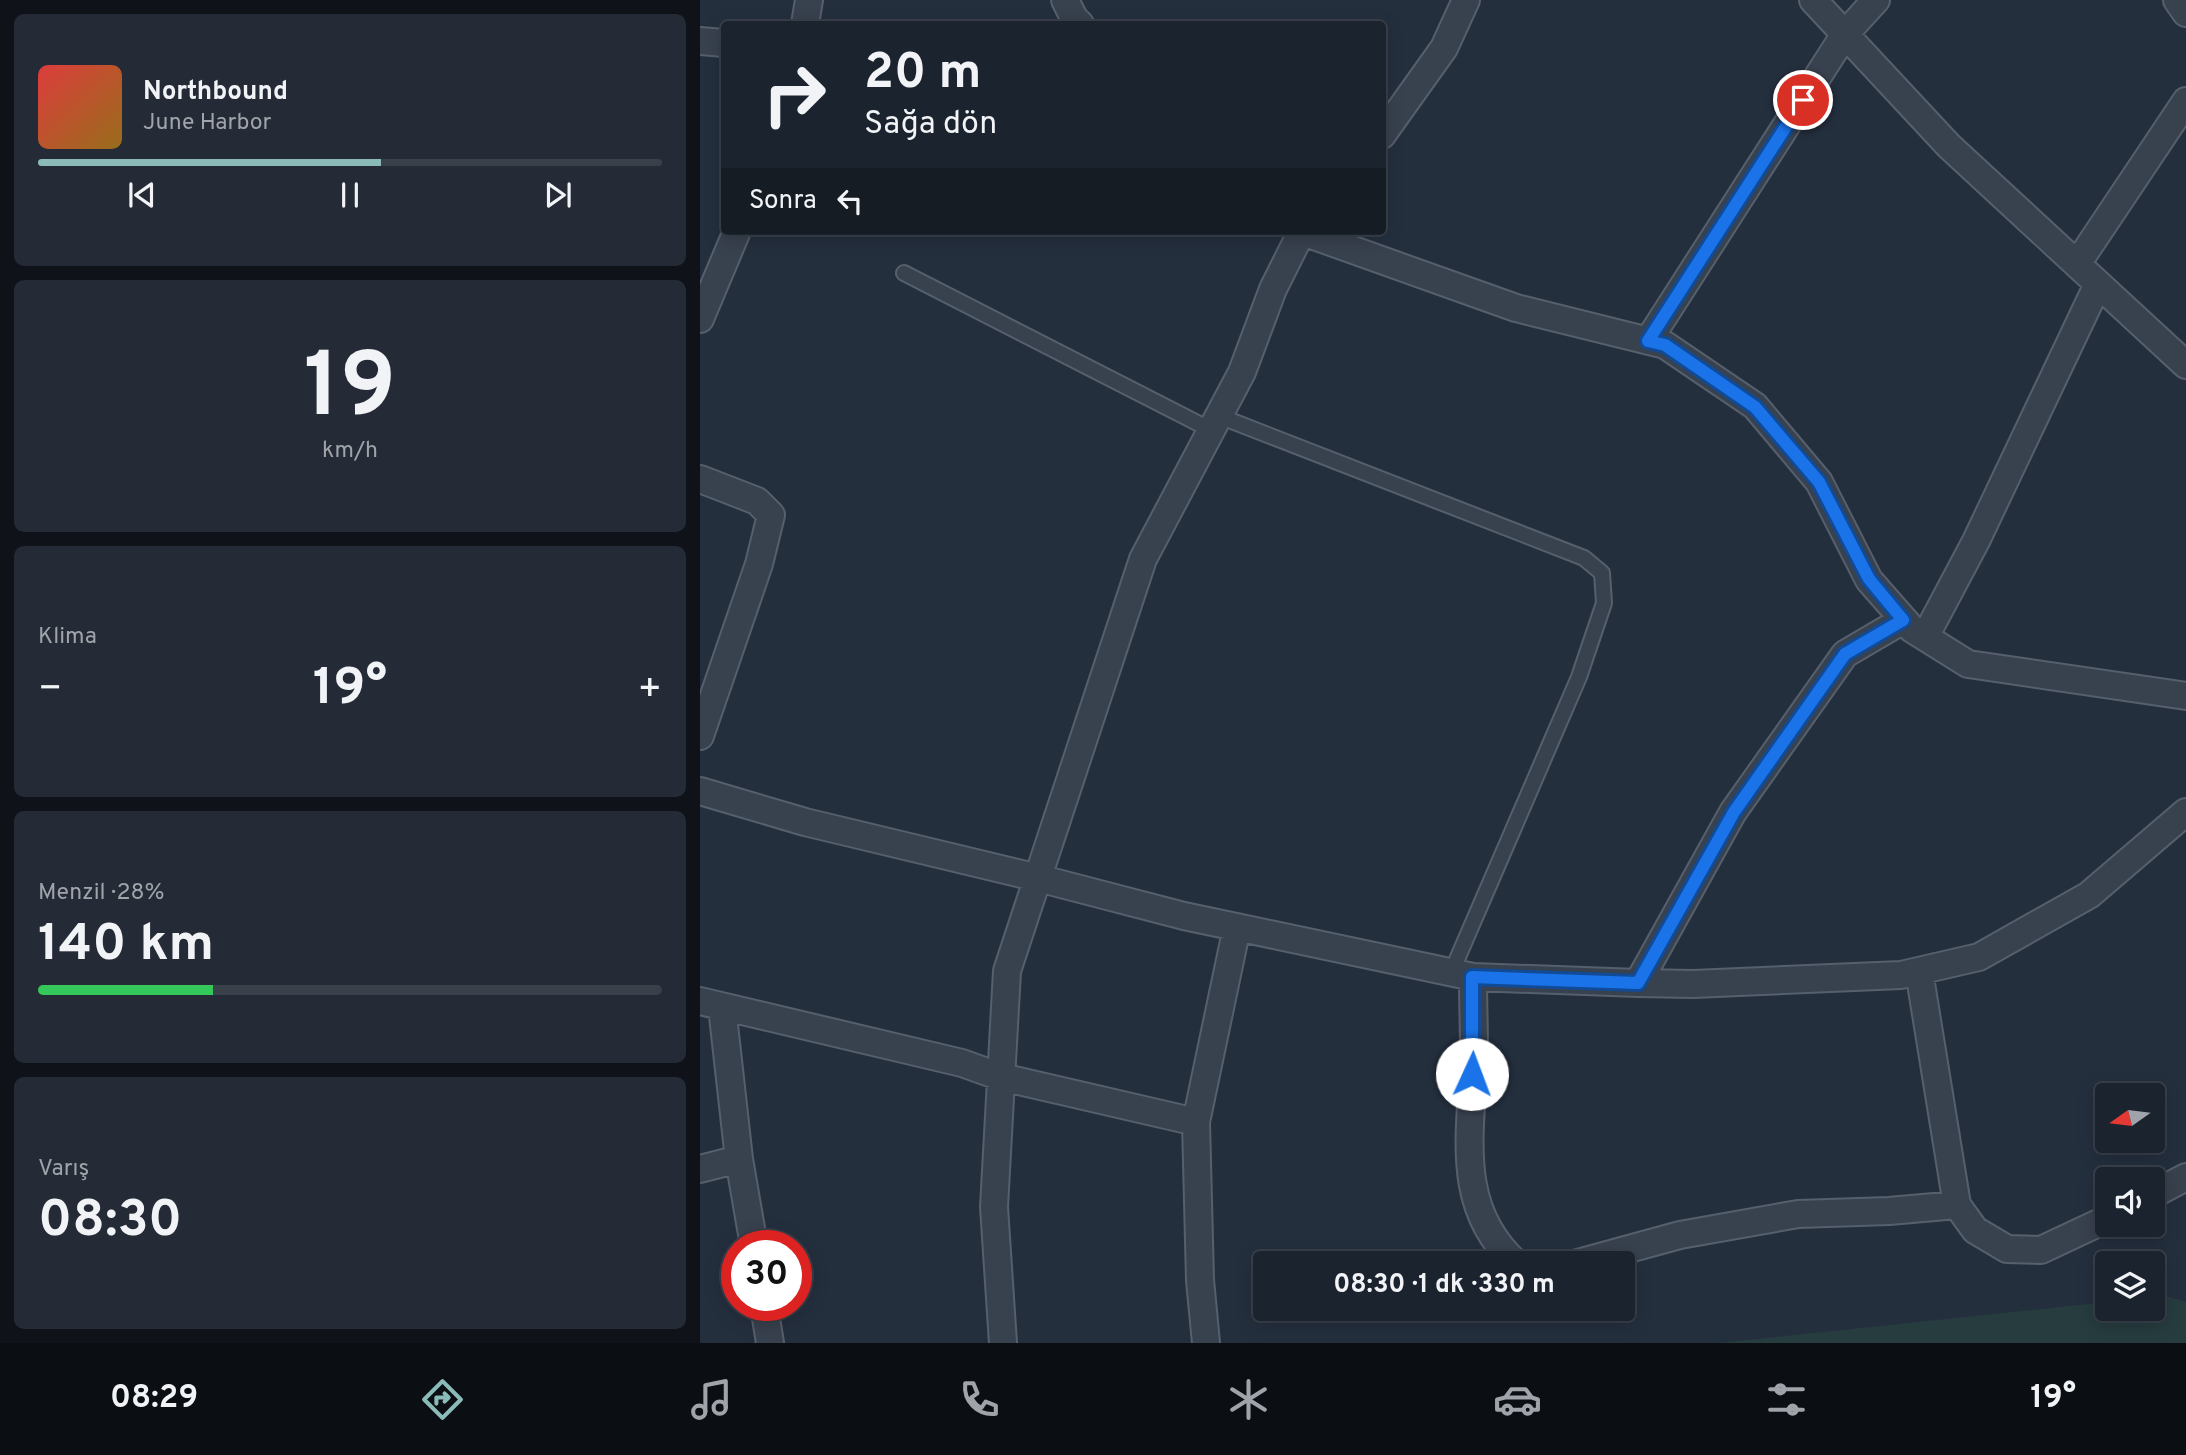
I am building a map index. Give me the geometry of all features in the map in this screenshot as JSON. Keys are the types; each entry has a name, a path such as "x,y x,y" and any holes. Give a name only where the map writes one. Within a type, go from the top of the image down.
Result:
{"street":[{"path":"806,21 809,0"},
{"path":"1065,0 1076,21"},
{"path":"1386,129 1444,48 1466,0"},
{"path":"1813,0 1949,146 2186,365"},
{"path":"1648,341 1845,34 1876,0"},
{"path":"2177,0 2186,13"},
{"path":"700,41 721,43"},
{"path":"2077,264 2186,101"},
{"path":"700,319 735,235"},
{"path":"1003,1343 994,1207 1007,971 1143,559 1242,372 1273,289 1299,235"},
{"path":"1312,235 1516,308 1665,345 1755,407 1819,482 1869,579 1912,629 1968,664 2186,696"},
{"path":"1925,637 1976,541 2098,284"},
{"path":"700,480 757,501 771,515 759,564 700,736"},
{"path":"1638,983 1734,812 1845,654 1903,620"},
{"path":"700,791 804,822 1184,916 1462,974 1693,984 1901,975 1979,957 2089,895 2186,812"},
{"path":"1206,1343 1200,1280 1196,1122 1237,927"},
{"path":"1919,971 1957,1205 1975,1230 2007,1249 2040,1250 2095,1225"},
{"path":"1462,974 1474,1053 1469,1117 1471,1179 1484,1222 1502,1251"},
{"path":"751,1230 711,1004 961,1063 1001,1077 1196,1122"},
{"path":"700,1169 739,1159"},
{"path":"2165,1188 2186,1177"},
{"path":"1621,1251 1679,1235 1798,1214 1889,1211 1957,1205"},
{"path":"766,1321 770,1343"}],"lane":[{"path":"904,273 1215,423 1584,558 1602,573 1604,603 1579,677 1462,974"}],"green space":[{"path":"2165,1296 2186,1302 2186,1343 1718,1343 2095,1303 2095,1321 2165,1321"}],"route":[{"path":"1472,1074 1472,977 1638,983 1734,812 1845,654 1903,620 1869,579 1819,482 1755,407 1665,345 1648,341 1803,100"}]}
